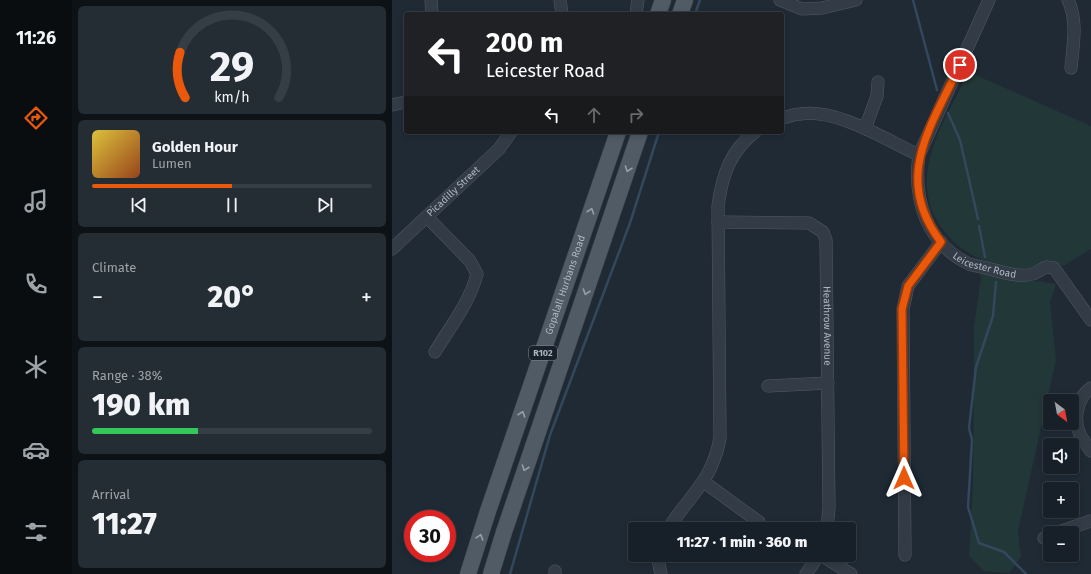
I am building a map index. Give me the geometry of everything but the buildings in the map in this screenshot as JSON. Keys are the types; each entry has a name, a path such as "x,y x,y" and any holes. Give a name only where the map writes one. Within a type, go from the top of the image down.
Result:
{"main road":[{"path":"659,12 663,0"},
{"path":"681,12 685,0"},
{"name":"Gopalall Hurbans Road","path":"468,574 488,511 617,134"},
{"name":"R102","path":"491,574 639,134"}],"street":[{"path":"431,0 432,12"},
{"path":"560,0 562,12"},
{"path":"636,12 638,0"},
{"path":"780,0 802,9 822,8 856,0"},
{"name":"Leicester Road","path":"989,0 919,155 916,175 917,192 922,211 930,228 941,242 951,252 970,264 995,270 1029,275 1046,267 1051,267 1062,277 1091,320"},
{"path":"1068,0 1073,11 1071,68"},
{"path":"865,129 877,96 878,82"},
{"path":"392,105 404,102"},
{"path":"784,117 801,113 839,117 919,155"},
{"name":"Picadilly Street","path":"392,249 499,149 510,134"},
{"path":"673,522 704,482 717,455 720,438 718,206 722,179 732,158 746,139 752,134"},
{"path":"427,217 470,261 476,274 474,285 466,301 435,352"},
{"name":"Heathrow Avenue","path":"718,222 809,222 823,232 826,240 830,508 828,522"},
{"path":"905,555 902,309 908,286 941,242"},
{"path":"768,386 828,386"},
{"path":"782,390 828,386"},
{"path":"1091,388 1082,397 1077,418 1080,433 1091,451"},
{"path":"704,482 759,522"},
{"path":"1075,526 1091,520"},
{"path":"658,562 661,574"},
{"path":"806,574 815,562"},
{"path":"831,562 851,574"}],"green space":[{"path":"969,72 1091,126 1091,249 1063,266 1054,261 1044,260 1034,267 1017,269 997,265 980,258 961,248 945,233 931,208 927,188 928,168 933,148 950,109"},
{"path":"979,272 1056,284 1050,302 1056,360 1048,394 1043,394 1043,418 1018,531 1021,557 1009,573 984,571 969,556 973,484 974,327 981,277"}],"waterway":[{"path":"696,12 700,0"},
{"path":"913,0 937,90"},
{"path":"948,113 960,140 978,219"},
{"path":"510,574 550,435 630,223 658,134"},
{"path":"979,226 985,257"},
{"path":"996,282 993,316 976,367 969,428 972,440 968,507 979,543 1004,552 1026,574"}],"route":[{"path":"904,478 902,309 908,286 941,242 930,228 922,211 917,192 916,175 919,155 960,65"}]}
